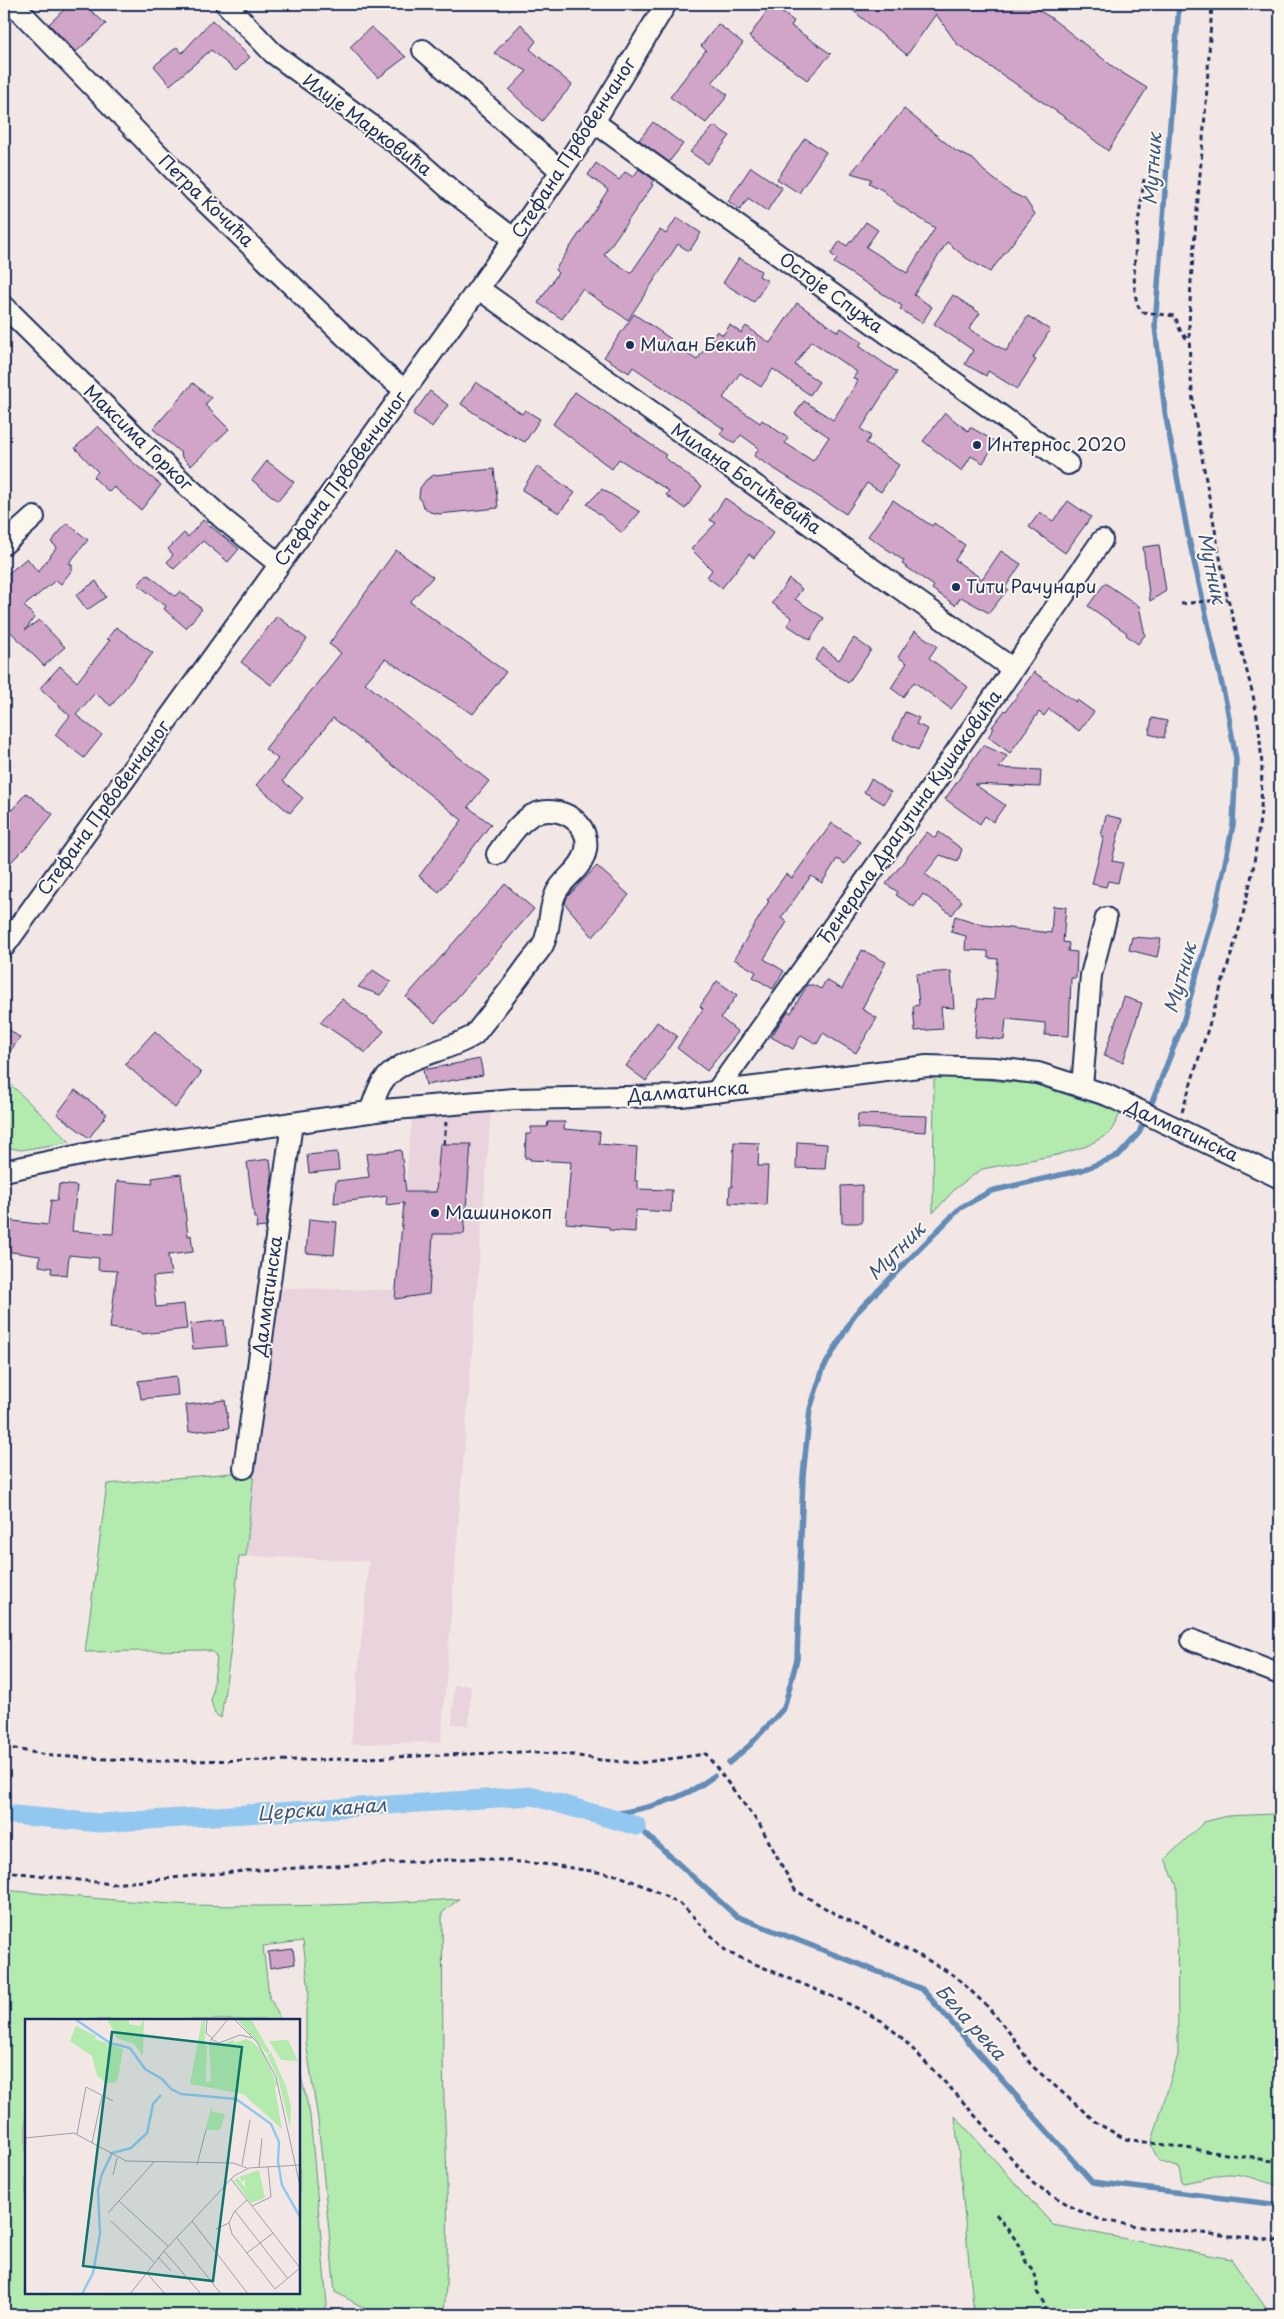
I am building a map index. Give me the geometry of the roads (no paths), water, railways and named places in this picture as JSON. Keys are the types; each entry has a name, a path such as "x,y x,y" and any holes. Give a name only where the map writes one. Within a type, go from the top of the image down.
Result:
{"street":[{"name":"Петра Кочића","path":"13,4 194,190 381,371 406,390"},
{"name":"Илије Марковића","path":"226,4 273,53 409,153 452,191 514,239"},
{"name":"Стефана Првовенчаног","path":"4,946 514,239 594,122 662,5"},
{"path":"423,50 561,171"},
{"name":"Остоје Спужа","path":"594,122 1068,464"},
{"name":"Милана Богићевића","path":"479,288 1013,669"},
{"name":"Максима Горког","path":"4,306 171,471 223,519 279,564"},
{"path":"4,544 34,517"},
{"name":"Ђенерала Драгутина Кушаковића","path":"716,1092 1102,540"},
{"path":"370,1112 384,1081 402,1065 460,1044 474,1035 544,944 556,894 581,865 586,841 582,828 574,819 555,811 542,811 531,816 517,827 496,854"},
{"path":"1082,1087 1091,975 1106,918"},
{"name":"Далматинска","path":"4,1171 104,1150 370,1112 514,1098 681,1096 927,1066 994,1068 1038,1073 1129,1105 1280,1178"},
{"name":"Далматинска","path":"244,1468 292,1123"},
{"path":"1192,1640 1280,1674"}],"waterway":[{"name":"Мутник","path":"1149,1110 1182,1026 1215,911 1233,825 1236,759 1227,707 1188,535 1165,412 1155,326 1179,4"},
{"name":"Мутник","path":"729,1763 750,1745 784,1708 797,1659 803,1476 810,1409 823,1369 855,1314 960,1208 991,1191 1082,1170 1118,1156 1139,1133 1145,1118"},
{"name":"Мутник","path":"603,1816 647,1807 675,1798 714,1776"},
{"name":"Церски канал","path":"4,1814 100,1823 533,1796 637,1826"},
{"name":"Бела река","path":"637,1826 736,1916 922,1989 1092,2182 1280,2205"}],"place":[{"name":"Милан Бекић","path":"630,345"},
{"name":"Интернос 2020","path":"977,445"},
{"name":"Тити Рачунари","path":"956,587"},
{"name":"Машинокоп","path":"435,1213"}]}
